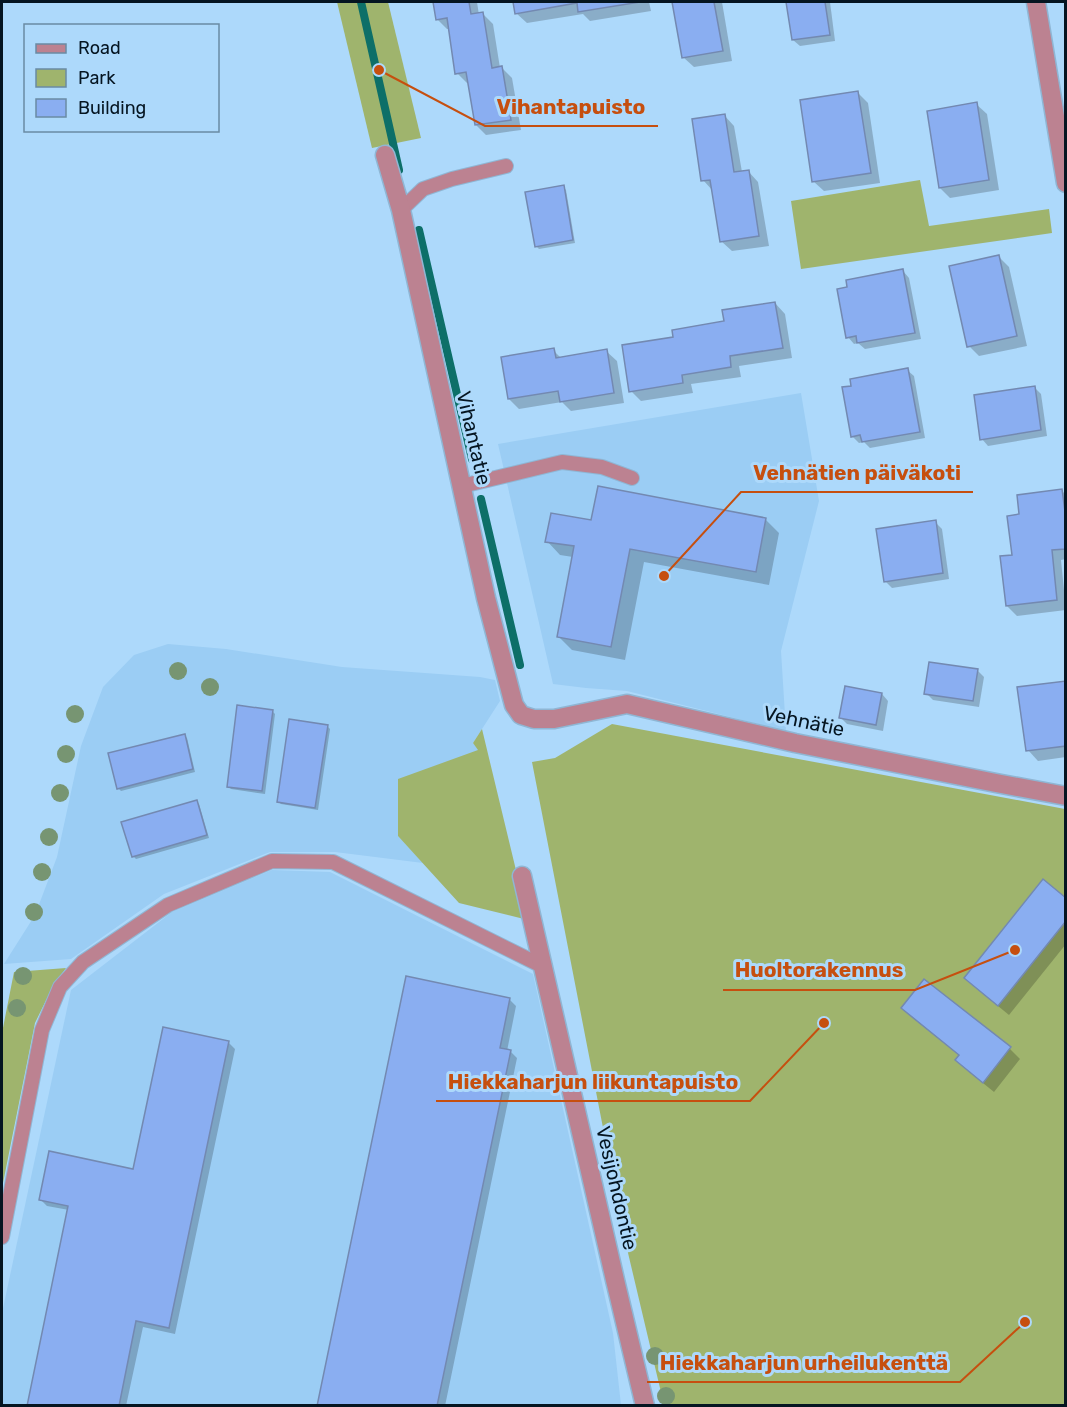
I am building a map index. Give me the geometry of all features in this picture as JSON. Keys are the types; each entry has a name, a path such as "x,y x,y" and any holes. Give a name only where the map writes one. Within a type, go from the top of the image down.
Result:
{"street":[{"path":"1036,2 1065,183"},
{"name":"Vihantatie","path":"385,155 401,210 486,598 514,705 521,715 534,719"},
{"name":"Vehnätie","path":"534,719 554,719 627,704 795,743 1065,796"},
{"name":"Vesijohdontie","path":"522,876 645,1406"}],"lane":[{"path":"401,210 423,189 452,179 506,166"},
{"path":"462,486 562,462 602,467 632,478"},
{"path":"2,1237 42,1030 60,987 83,962 168,905 272,861 333,862 542,966"}],"shaded area":[{"path":"801,393 819,501 781,651 786,731 627,691 553,684 498,444"},
{"path":"168,644 226,649 342,667 480,677 495,680 500,701 473,743 479,750 398,836 423,863 335,852 270,852 164,894 71,959 4,964 35,915 57,857 81,746 103,687 134,655"},
{"path":"272,870 330,872 533,974 613,1333 621,1405 2,1406 2,1313 71,990 172,912"}],"green space":[{"path":"337,2 388,2 421,138 372,148"},
{"path":"920,180 929,226 1049,209 1052,233 801,269 791,201"},
{"path":"612,724 1065,809 1065,1405 664,1405 624,1236 532,762 555,758"},
{"path":"482,729 528,920 459,903 398,836 398,779 478,750 473,743"},
{"path":"66,968 53,986 35,1023 2,1188 2,1033 14,972"}],"building":[{"path":"433,2 469,2 471,14 483,12 492,68 502,66 511,120 475,125 466,72 455,74 447,18 436,20"},
{"path":"513,2 640,2 578,12 577,3 515,14"},
{"path":"672,2 714,2 723,51 682,58"},
{"path":"786,2 825,2 830,35 792,40"},
{"path":"858,91 871,173 812,182 800,100"},
{"path":"977,102 989,180 939,188 927,111"},
{"path":"725,114 734,172 749,170 759,236 720,242 710,180 701,181 692,119"},
{"path":"564,185 573,240 535,247 525,192"},
{"path":"999,255 1017,336 967,347 949,266"},
{"path":"903,269 915,333 857,343 856,336 846,338 837,289 847,287 846,280"},
{"path":"775,302 783,348 730,356 731,367 682,375 683,383 629,392 622,345 673,337 672,330 724,321 722,310"},
{"path":"554,348 556,358 607,349 614,393 560,402 558,391 508,399 501,357"},
{"path":"908,368 920,432 862,442 860,435 851,437 842,387 851,386 850,379"},
{"path":"1035,386 1041,430 980,440 974,395"},
{"path":"598,486 766,518 756,572 630,549 611,647 557,637 574,546 545,542 551,513 591,520"},
{"path":"1062,489 1066,519 1066,549 1052,550 1057,600 1006,606 1000,556 1012,555 1007,516 1019,514 1017,495"},
{"path":"936,520 943,573 884,582 876,529"},
{"path":"929,662 978,669 973,701 924,694"},
{"path":"1066,681 1066,746 1026,751 1017,687"},
{"path":"845,686 882,693 876,725 839,718"},
{"path":"237,705 273,710 262,791 227,787"},
{"path":"289,719 328,725 315,808 277,802"},
{"path":"185,734 193,769 117,789 108,753"},
{"path":"197,800 207,835 132,857 121,822"},
{"path":"1043,879 1066,898 1066,921 998,1006 964,978"},
{"path":"406,976 510,998 500,1048 511,1050 437,1406 317,1406"},
{"path":"924,979 1011,1047 983,1083 955,1060 959,1055 901,1008"},
{"path":"163,1027 229,1041 169,1328 136,1321 119,1406 27,1406 68,1206 39,1200 49,1151 133,1169"}],"waterway":[{"path":"361,2 399,170"},
{"path":"419,230 472,459"},
{"path":"481,499 520,665"}],"place":[{"name":"Vihantapuisto","path":"379,70"},
{"name":"Vehnätien päiväkoti","path":"664,576"},
{"name":"Huoltorakennus","path":"1015,950"},
{"name":"Hiekkaharjun liikuntapuisto","path":"824,1023"},
{"name":"Hiekkaharjun urheilukenttä","path":"1025,1322"}]}
